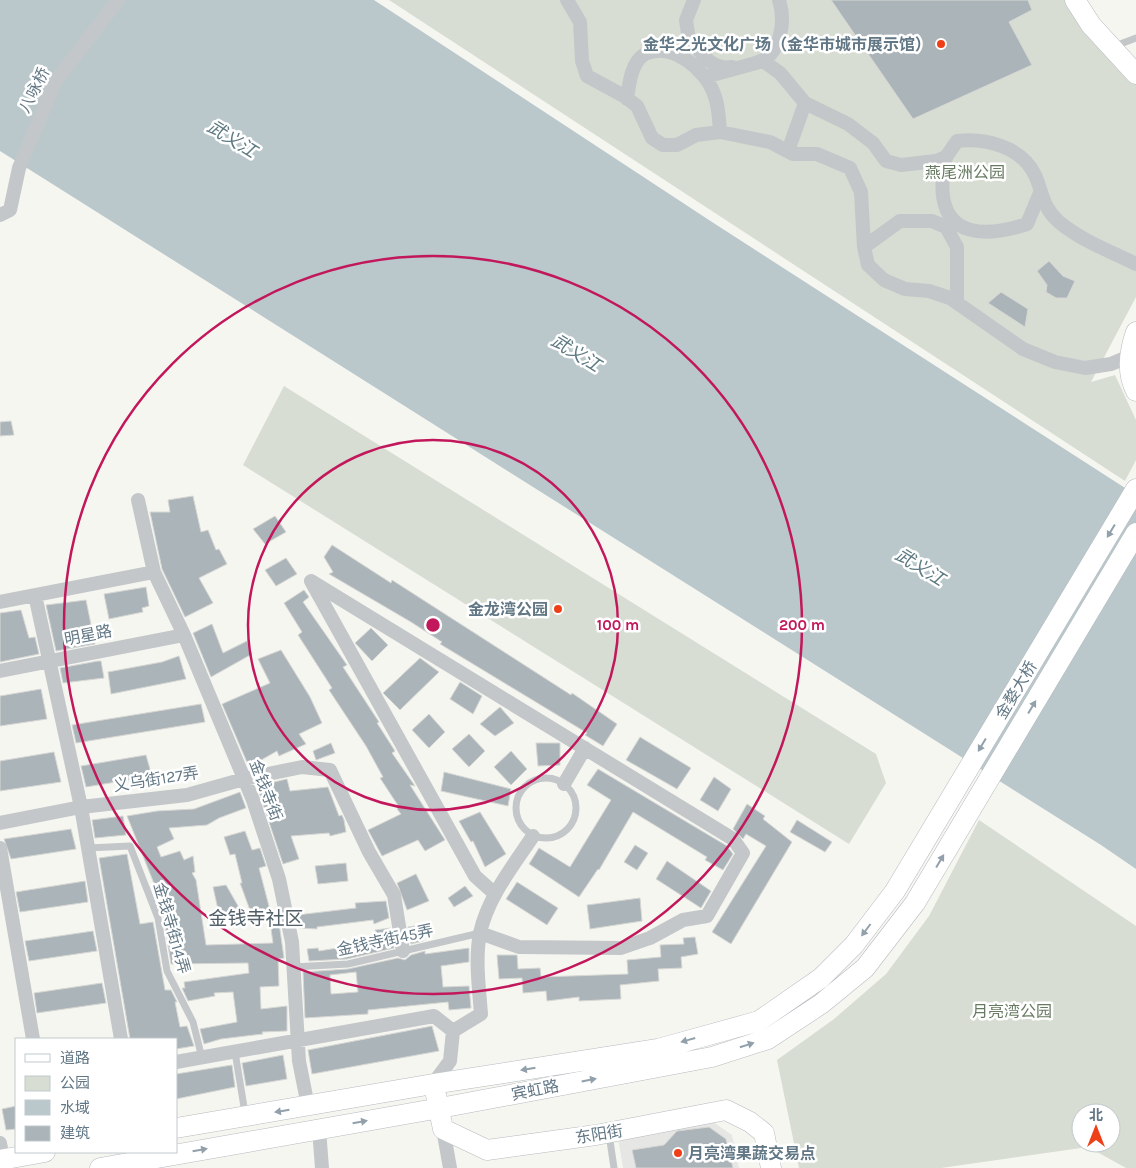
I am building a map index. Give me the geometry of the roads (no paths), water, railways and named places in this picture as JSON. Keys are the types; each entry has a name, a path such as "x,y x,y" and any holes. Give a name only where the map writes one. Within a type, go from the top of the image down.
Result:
{"main road":[{"path":"1075,0 1091,25 1136,74"},
{"path":"1136,332 1130,356 1129,378 1136,391"},
{"name":"金婺大桥","path":"895,891 1136,489"},
{"name":"金婺大桥","path":"915,903 1136,533"},
{"name":"宾虹路","path":"178,1128 433,1084 658,1049 759,1021 821,978 854,945 895,891"},
{"name":"宾虹路","path":"100,1168 173,1162 319,1129 712,1057 768,1039 821,1004 865,968 915,903"},
{"path":"433,1084 440,1108 443,1129"},
{"name":"东阳街","path":"443,1129 487,1150 609,1133 726,1110 750,1122 764,1133 770,1168"},
{"path":"1,1154 23,1153"}],"street":[{"name":"八咏桥","path":"5,213 19,168 55,82 118,0"},
{"path":"567,0 580,22 582,61 587,76 637,106 652,138 663,145 676,145 696,135 720,132 770,142 793,154 817,154 850,168 861,192 864,247 868,265 884,280 905,289 929,291 950,298 1023,349 1055,362 1085,368 1111,364 1130,356"},
{"path":"694,0 686,20 694,64"},
{"path":"705,78 763,61 776,47 783,22 779,0"},
{"path":"688,37 705,59 722,69 763,61 780,73 805,103 848,124 872,143 886,161 901,165 936,161 946,157"},
{"path":"627,99 633,68 644,54 659,52 680,56 694,64 714,93 720,132"},
{"path":"788,151 805,103"},
{"path":"1040,194 1027,224 1006,231 973,232 955,222 943,203 942,177 946,157 957,141 977,139 998,144 1019,156 1035,174 1042,200 1058,221 1098,247 1136,264"},
{"path":"864,247 900,222 932,221 946,227 957,247 957,302"},
{"name":"金钱寺街","path":"138,500 154,572 184,635 244,779 279,879 292,942 299,1061 308,1106"},
{"path":"0,602 154,572"},
{"path":"480,933 519,947 621,948 650,938 683,920 706,916 743,853 733,839 311,581 475,876 495,894"},
{"path":"35,595 81,807 122,1038"},
{"name":"明星路","path":"0,670 184,635"},
{"path":"564,784 585,748"},
{"name":"义乌街127弄","path":"0,823 81,807 187,795 244,779 302,767 330,770 369,852 394,895 403,951"},
{"path":"453,1031 482,1014 478,966 480,933 495,894 533,836"},
{"path":"0,848 7,929 33,1038"},
{"path":"178,1062 434,1016 453,1031"},
{"path":"433,1084 450,1061 453,1031"},
{"path":"319,1129 322,1168"},
{"path":"443,1129 450,1168"}],"lane":[{"path":"1115,46 1136,38"},
{"path":"546,777 558,779 564,784 570,790 578,809 570,829 559,837 533,836 522,827 517,817 516,801 522,787 533,780 546,777"},
{"name":"金钱寺街14弄","path":"88,848 130,846 158,918 167,971 193,1022 202,1058"},
{"name":"金钱寺街45弄","path":"293,967 348,964 480,933"},
{"path":"235,1052 246,1116"},
{"path":"609,1133 614,1168"}],"water":[{"name":"武义江","path":"0,0 374,0 712,222 1136,495 1136,869 1101,845 0,151"}],"place":[{"name":"金华之光文化广场（金华市城市展示馆）","path":"941,44"},
{"name":"金龙湾公园","path":"558,609"},
{"name":"月亮湾果蔬交易点","path":"678,1153"}],"district":[{"name":"金钱寺社区","path":"256,919"}],"park label":[{"name":"燕尾洲公园","path":"965,172"},
{"name":"月亮湾公园","path":"1012,1011"}]}
